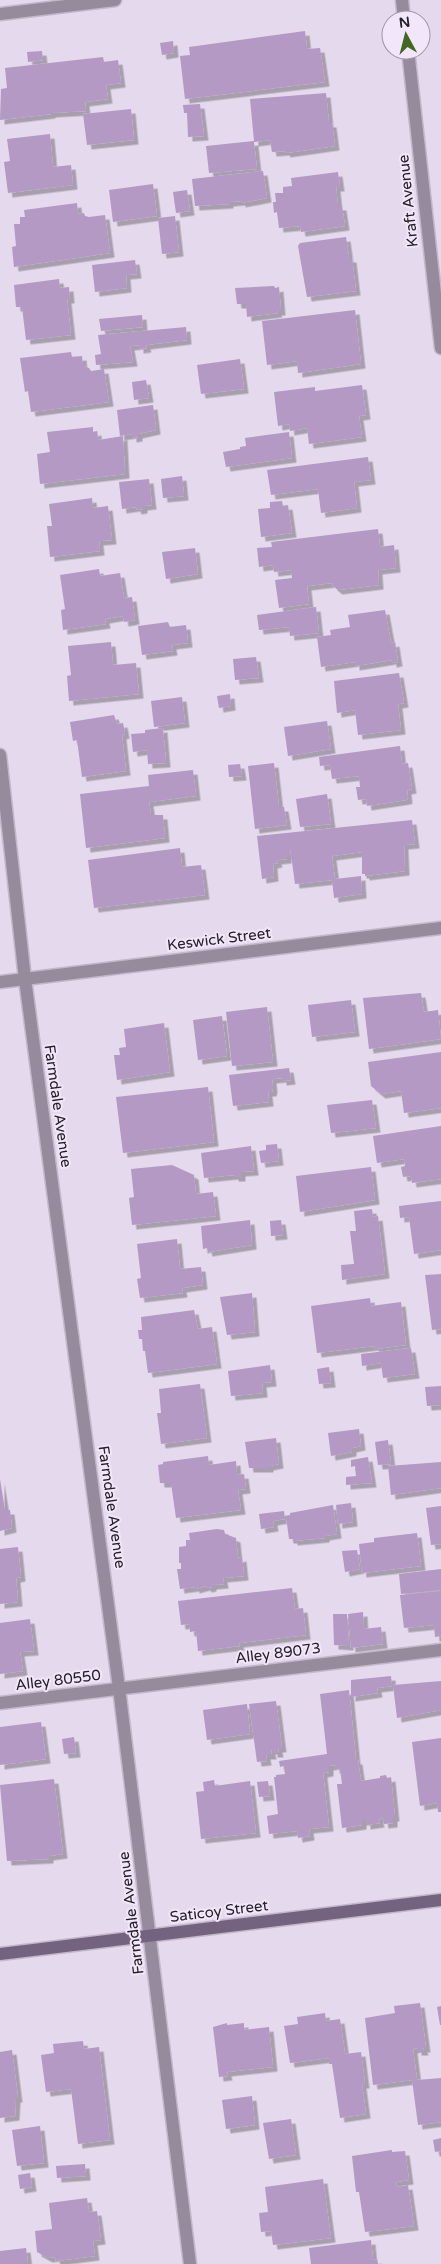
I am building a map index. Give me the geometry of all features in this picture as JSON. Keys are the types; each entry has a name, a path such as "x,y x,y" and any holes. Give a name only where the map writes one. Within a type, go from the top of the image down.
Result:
{"main road":[{"name":"Saticoy Street","path":"0,1954 441,1900"}],"street":[{"path":"0,14 115,0"},
{"name":"Kraft Avenue","path":"409,60 441,348"},
{"name":"Farmdale Avenue","path":"0,755 25,979 120,1688 190,2264"},
{"name":"Keswick Street","path":"0,982 441,928"},
{"name":"Alley 89073","path":"120,1688 441,1650"},
{"name":"Alley 80550","path":"0,1703 120,1688"}],"building":[{"path":"305,31 307,49 320,48 325,82 185,99 180,56 190,55 189,47"},
{"path":"173,41 174,53 162,55 160,43"},
{"path":"42,51 43,60 28,62 27,52"},
{"path":"103,57 104,62 118,60 121,83 106,85 108,99 85,102 86,111 51,113 0,120 1,89 7,88 5,68"},
{"path":"326,93 329,123 332,123 335,146 286,153 285,151 272,152 270,140 254,142 257,169 209,173 206,146 254,141 250,99"},
{"path":"200,104 204,136 188,137 187,113 184,113 183,105"},
{"path":"131,109 134,140 87,145 83,114"},
{"path":"50,134 53,167 71,165 73,185 8,193 4,162 10,161 7,139"},
{"path":"263,171 267,198 241,203 241,201 229,202 229,204 195,206 192,179"},
{"path":"338,172 340,187 336,187 338,206 342,206 345,226 301,232 300,226 279,228 277,212 274,213 273,202 276,202 275,193 283,193 283,187 292,186 291,178"},
{"path":"153,184 157,216 113,222 109,190"},
{"path":"187,190 190,211 176,213 173,192"},
{"path":"77,203 78,214 84,213 85,216 89,217 105,215 110,253 14,267 12,247 16,246 14,224 20,224 20,217 25,217 24,210"},
{"path":"175,216 179,252 162,254 158,218"},
{"path":"346,237 349,258 352,258 356,291 307,297 298,246 300,243"},
{"path":"135,260 137,274 126,275 127,288 95,292 92,265"},
{"path":"59,279 60,288 69,287 70,299 67,299 71,335 26,340 22,307 16,307 14,285"},
{"path":"274,286 275,288 279,287 281,311 277,311 278,313 247,317 246,304 237,304 235,288"},
{"path":"355,310 361,364 298,373 297,361 267,365 262,321"},
{"path":"142,315 143,327 101,331 99,319"},
{"path":"186,327 187,340 146,345 147,348 139,349 139,345 130,346 133,362 96,365 95,355 101,354 98,335"},
{"path":"71,352 72,357 82,356 83,366 91,371 104,369 109,402 31,412 28,391 25,392 20,358"},
{"path":"240,359 244,389 201,394 197,365"},
{"path":"146,380 149,398 134,400 132,382"},
{"path":"362,385 366,415 359,416 362,437 309,444 307,428 290,431 289,424 278,426 274,392 315,387 315,391"},
{"path":"153,405 156,430 138,434 138,437 132,438 132,434 120,436 117,410"},
{"path":"93,427 93,432 97,431 98,440 123,436 125,474 40,484 37,454 50,452 47,432"},
{"path":"289,432 292,458 226,467 223,452 246,446 245,438"},
{"path":"368,457 371,480 354,482 357,508 321,513 318,489 271,495 267,470"},
{"path":"182,476 184,496 163,498 161,479"},
{"path":"149,479 152,505 143,506 143,509 137,510 136,507 122,509 119,482"},
{"path":"92,498 93,508 108,506 112,540 99,541 100,551 50,557 47,526 52,526 49,504"},
{"path":"282,501 283,506 288,505 292,533 261,537 258,509 270,508 270,502"},
{"path":"378,529 380,547 394,545 396,568 378,570 379,585 338,590 332,583 307,586 309,604 279,608 275,580 292,578 291,570 274,572 273,565 259,567 257,548 272,547 271,542"},
{"path":"195,548 198,574 166,579 162,552"},
{"path":"99,569 100,576 120,573 124,598 132,597 135,620 124,622 123,616 105,619 106,624 63,630 61,610 65,609 60,575"},
{"path":"316,607 319,633 290,636 289,627 259,630 257,615"},
{"path":"385,610 391,643 395,642 398,662 392,663 392,660 355,666 355,662 321,667 317,637 331,635 330,630 350,627 348,615"},
{"path":"168,622 170,627 186,625 188,643 172,645 173,651 142,655 138,626"},
{"path":"111,642 113,665 136,663 139,694 69,701 67,676 71,675 68,646"},
{"path":"256,657 259,678 235,680 233,659"},
{"path":"399,673 404,703 398,704 401,730 358,735 355,710 337,713 334,681"},
{"path":"230,694 231,706 219,708 217,696"},
{"path":"182,697 185,723 154,727 151,701"},
{"path":"114,715 117,724 123,723 125,734 122,735 126,771 82,777 77,740 73,741 70,722"},
{"path":"327,721 331,749 288,756 284,727"},
{"path":"163,728 166,763 148,764 147,750 133,752 131,734 145,733 145,730"},
{"path":"400,746 402,764 408,763 412,789 407,790 408,799 406,800 367,806 366,799 358,800 356,787 360,787 359,776 332,779 330,765 320,766 319,757"},
{"path":"274,763 279,807 284,807 287,825 255,829 248,766"},
{"path":"240,764 242,776 229,777 228,765"},
{"path":"193,770 196,796 149,802 151,815 163,815 165,838 86,848 80,794 149,786 148,775"},
{"path":"327,794 331,824 300,827 296,799"},
{"path":"412,820 415,844 404,845 405,871 365,876 365,874 362,874 362,852 332,856 335,879 361,876 362,894 334,898 332,880 295,884 290,847 290,856 287,856 287,859 277,860 278,863 273,864 274,877 262,879 257,836"},
{"path":"180,848 182,867 201,865 205,895 94,908 88,860"},
{"path":"421,993 424,1012 438,1010 441,1039 369,1049 363,998"},
{"path":"351,1000 355,1032 312,1037 308,1005"},
{"path":"267,1007 273,1062 232,1066 226,1012"},
{"path":"222,1016 227,1056 198,1060 193,1020"},
{"path":"164,1023 170,1072 117,1080 114,1055 120,1055 119,1048 126,1047 124,1029"},
{"path":"441,1052 441,1108 404,1113 401,1091 381,1094 371,1086 368,1062"},
{"path":"289,1068 291,1080 282,1081 282,1078 272,1079 272,1092 268,1092 269,1102 233,1106 229,1075"},
{"path":"208,1087 214,1142 123,1153 116,1097"},
{"path":"372,1100 376,1128 331,1133 327,1105"},
{"path":"441,1126 441,1179 412,1183 411,1176 403,1177 401,1167 405,1166 404,1159 377,1163 373,1136"},
{"path":"277,1144 279,1161 261,1163 259,1151 266,1150 266,1145"},
{"path":"251,1146 254,1171 241,1172 241,1177 234,1177 234,1175 204,1178 201,1153"},
{"path":"172,1165 194,1175 196,1194 213,1192 216,1216 132,1225 129,1198 134,1197 131,1169"},
{"path":"371,1167 375,1200 300,1212 296,1176"},
{"path":"441,1201 441,1250 414,1254 409,1217 400,1218 399,1206"},
{"path":"372,1209 373,1217 378,1216 385,1274 342,1280 341,1265 354,1264 350,1231 356,1231 354,1211"},
{"path":"250,1220 252,1245 208,1252 207,1248 203,1249 201,1226"},
{"path":"281,1220 283,1235 271,1236 270,1221"},
{"path":"177,1239 180,1269 201,1267 203,1285 182,1288 183,1293 140,1298 137,1279 141,1278 137,1244"},
{"path":"441,1274 441,1329 432,1330 425,1275"},
{"path":"252,1293 255,1332 227,1335 220,1297"},
{"path":"370,1298 371,1306 401,1302 406,1345 375,1349 374,1346 317,1353 311,1306"},
{"path":"194,1310 198,1329 212,1327 217,1364 148,1373 142,1339 139,1339 138,1330 142,1330 141,1317"},
{"path":"411,1348 415,1374 383,1378 381,1363 362,1366 361,1354"},
{"path":"270,1365 272,1382 262,1383 263,1393 231,1396 228,1371"},
{"path":"329,1367 331,1383 319,1384 317,1369"},
{"path":"200,1384 207,1438 161,1444 157,1413 161,1413 159,1389"},
{"path":"441,1386 441,1405 427,1406 425,1387"},
{"path":"359,1429 361,1446 352,1448 352,1452 331,1456 328,1433"},
{"path":"276,1438 279,1464 269,1466 269,1468 249,1468 245,1442"},
{"path":"388,1440 391,1464 378,1465 375,1442"},
{"path":"208,1456 209,1465 236,1461 237,1475 244,1474 246,1489 238,1490 241,1510 176,1518 171,1483 160,1483 158,1465 163,1464 163,1462"},
{"path":"368,1457 372,1483 346,1485 346,1477 356,1476 355,1466 351,1467 351,1460"},
{"path":"441,1462 441,1488 391,1495 388,1466"},
{"path":"0,1479 5,1510 10,1510 12,1528 0,1531"},
{"path":"351,1503 353,1522 338,1524 336,1505"},
{"path":"333,1505 337,1534 325,1536 325,1538 293,1541 293,1539 289,1539 286,1516 290,1515 290,1513"},
{"path":"441,1506 441,1544 431,1545 426,1508"},
{"path":"284,1511 285,1519 273,1521 274,1527 261,1529 259,1514"},
{"path":"217,1529 224,1530 225,1534 236,1538 238,1558 242,1557 244,1576 223,1578 224,1584 212,1585 212,1587 180,1589 177,1569 181,1569 179,1547 186,1546 186,1540 190,1540 189,1533"},
{"path":"417,1533 421,1566 362,1573 359,1544 374,1542 374,1538"},
{"path":"18,1547 21,1577 16,1578 18,1602 0,1604 0,1549"},
{"path":"357,1550 360,1569 345,1572 342,1551"},
{"path":"441,1569 441,1590 401,1594 399,1574"},
{"path":"292,1588 295,1609 303,1608 306,1635 239,1643 240,1646 198,1651 196,1631 190,1632 189,1624 181,1625 178,1601"},
{"path":"441,1591 441,1636 435,1637 434,1625 404,1628 400,1595"},
{"path":"363,1612 364,1629 381,1627 383,1644 351,1648 348,1614"},
{"path":"333,1614 347,1614 349,1646 334,1645"},
{"path":"30,1619 34,1651 20,1652 23,1671 0,1674 0,1623"},
{"path":"391,1676 392,1686 377,1688 378,1693 351,1697 351,1680"},
{"path":"441,1681 441,1710 397,1718 393,1685"},
{"path":"349,1690 356,1760 358,1760 361,1781 380,1778 380,1776 386,1775 387,1778 391,1777 395,1817 393,1817 393,1823 384,1824 383,1818 379,1819 380,1823 366,1825 366,1821 362,1821 362,1825 342,1828 337,1784 342,1784 340,1769 335,1769 335,1765 329,1766 329,1772 323,1773 329,1827 309,1829 310,1836 298,1838 297,1831 269,1834 267,1816 278,1814 274,1777 285,1774 284,1766 280,1767 279,1761 327,1754 320,1694"},
{"path":"276,1701 282,1748 278,1748 279,1753 273,1753 273,1750 271,1750 272,1755 266,1755 267,1761 257,1762 249,1704"},
{"path":"247,1704 250,1734 207,1740 203,1710"},
{"path":"41,1722 46,1759 0,1765 0,1727"},
{"path":"74,1737 76,1753 64,1754 62,1739"},
{"path":"441,1738 441,1812 438,1812 437,1803 420,1806 412,1742"},
{"path":"54,1779 63,1854 49,1856 49,1859 7,1861 0,1785"},
{"path":"214,1780 215,1786 250,1781 256,1833 201,1839 196,1792 204,1791 203,1782"},
{"path":"268,1781 270,1796 259,1797 257,1782"},
{"path":"420,2003 426,2048 423,2048 424,2051 417,2051 417,2048 413,2049 417,2080 441,2078 441,2122 418,2125 412,2080 373,2085 365,2018 395,2013 394,2006"},
{"path":"441,2006 441,2025 440,2025 437,2007"},
{"path":"325,2013 326,2021 340,2019 345,2054 361,2052 365,2084 362,2084 366,2114 340,2118 332,2064 329,2064 329,2058 290,2063 284,2026 298,2024 297,2017"},
{"path":"227,2023 227,2025 244,2023 244,2030 269,2027 273,2067 227,2072 228,2076 219,2077 213,2027"},
{"path":"83,2041 84,2049 99,2047 110,2140 78,2144 71,2089 46,2092 41,2055 54,2053 53,2044"},
{"path":"12,2050 18,2098 16,2098 15,2116 0,2118 0,2052"},
{"path":"252,2096 255,2125 226,2129 222,2100"},
{"path":"291,2119 296,2155 269,2159 263,2123"},
{"path":"40,2126 44,2163 17,2166 12,2130"},
{"path":"441,2138 441,2151 435,2152 433,2140"},
{"path":"392,2150 392,2152 405,2151 409,2180 396,2182 397,2187 408,2185 414,2226 365,2232 359,2192 356,2192 352,2156"},
{"path":"85,2164 86,2176 57,2178 56,2166"},
{"path":"30,2173 32,2187 20,2189 18,2175"},
{"path":"323,2179 331,2238 273,2245 271,2231 261,2232 259,2213 268,2212 265,2187"},
{"path":"87,2198 89,2212 97,2211 101,2240 93,2241 95,2256 56,2261 55,2257 48,2258 37,2252 35,2231 52,2229 49,2203"},
{"path":"371,2240 373,2260 377,2259 378,2264 311,2264 309,2248"},
{"path":"26,2248 28,2264 0,2264 0,2251"}]}
